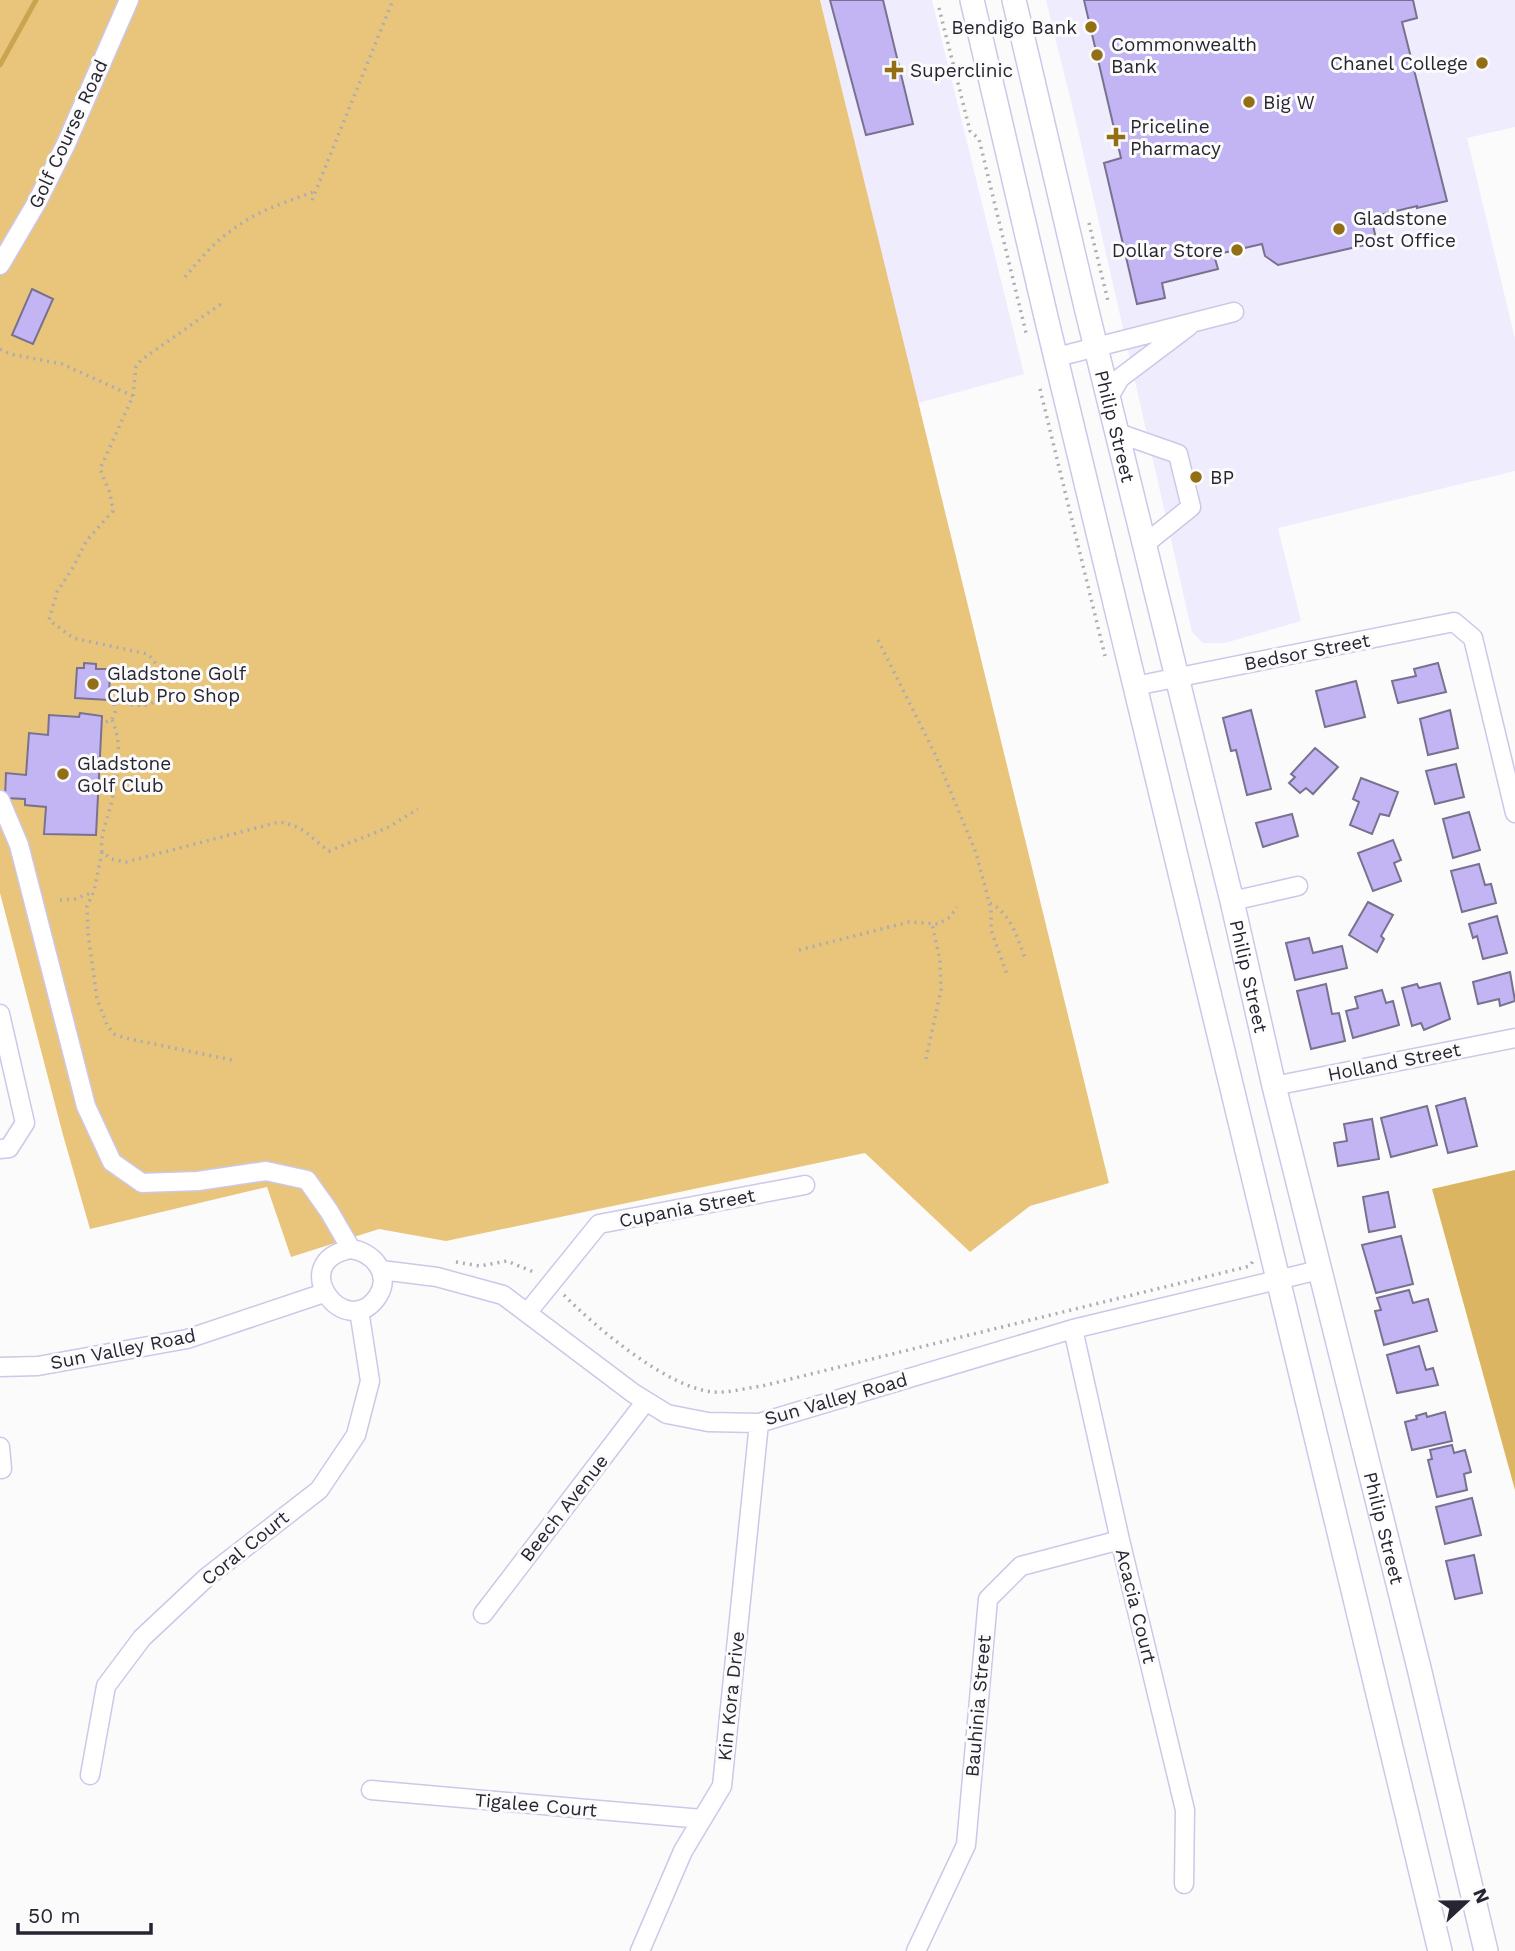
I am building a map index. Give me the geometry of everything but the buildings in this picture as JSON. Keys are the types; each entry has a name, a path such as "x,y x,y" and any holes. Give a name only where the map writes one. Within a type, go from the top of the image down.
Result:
{"main road":[{"path":"972,0 1440,1951"},
{"name":"Philip Street","path":"1014,0 1232,901 1274,1086 1419,1668 1486,1951"}],"street":[{"name":"Golf Course Road","path":"0,265 37,202 66,144 129,0"},
{"path":"1057,357 1234,312"},
{"path":"1109,397 1120,378 1194,322"},
{"path":"1118,433 1178,454 1191,507 1145,544"},
{"name":"Bedsor Street","path":"1135,686 1454,622 1473,638 1515,809"},
{"path":"0,800 19,845 86,1106 112,1162 142,1182 198,1181 266,1171 307,1180 351,1249"},
{"path":"1232,901 1298,886"},
{"path":"0,1014 25,1123 9,1148 0,1149"},
{"name":"Holland Street","path":"1274,1086 1515,1038"},
{"name":"Cupania Street","path":"527,1313 599,1224 805,1185"},
{"path":"351,1249 369,1254 381,1270 383,1282 379,1294 370,1304 359,1310 339,1307 330,1301 324,1293 321,1281 323,1269 330,1258 339,1251 351,1249"},
{"name":"Sun Valley Road","path":"381,1270 437,1277 503,1294 667,1414 708,1422 759,1423 1073,1329 1319,1270"},
{"name":"Sun Valley Road","path":"0,1367 38,1366 187,1339 324,1293"},
{"name":"Coral Court","path":"90,1775 106,1686 142,1638 207,1577 319,1490 356,1435 370,1381 359,1310"},
{"name":"Acacia Court","path":"1073,1329 1185,1810 1184,1884"},
{"name":"Beech Avenue","path":"482,1614 646,1401"},
{"name":"Kin Kora Drive","path":"640,1951 683,1851 722,1786 759,1423"},
{"path":"0,1447 2,1469"},
{"name":"Bauhinia Street","path":"916,1951 966,1845 988,1599 1021,1566 1120,1540"},
{"name":"Tigalee Court","path":"370,1790 702,1819"}],"path":[{"path":"312,200 393,0"},
{"path":"939,8 970,131 979,139 1027,337"},
{"path":"185,277 222,237 237,225 316,191"},
{"path":"1087,213 1108,301"},
{"path":"221,304 141,360 136,367 133,396 100,469 110,493 113,511 87,540 57,592 49,620 73,638 148,654 162,671 165,691 158,700 142,707 114,702 112,720 118,740 118,752 111,805 101,843 102,852 94,891 87,906 97,999 107,1024 114,1034 125,1038 232,1060"},
{"path":"0,349 10,355 62,364 133,396"},
{"path":"878,640 957,804 976,853 990,903 991,930 1008,977"},
{"path":"102,723 112,720"},
{"path":"102,852 111,859 126,862 279,822 295,824 328,850 387,828 418,809"},
{"path":"60,900 75,899 94,891"},
{"path":"990,903 998,907 1014,928 1026,958"},
{"path":"799,950 909,922 939,924 950,917 957,906"},
{"path":"926,1059 942,990 940,960 932,924"},
{"path":"454,1262 480,1266 507,1261 531,1270 551,1282 623,1348 688,1386 713,1392 762,1386 1250,1266"}],"shaded area":[{"path":"0,0 820,0 1109,1183 1030,1206 970,1252 865,1153 446,1241 379,1229 291,1257 267,1187 90,1229 0,893"},
{"path":"820,0 932,0 1024,374 918,403"},
{"path":"1046,0 1515,0 1515,127 1467,138 1515,339 1515,471 1278,528 1301,621 1225,643 1203,643 1192,632"},
{"path":"1515,1170 1515,1490 1432,1189"}],"waterway":[{"path":"0,65 36,0"}],"place":[{"name":"Bendigo Bank","path":"1091,27"},
{"name":"Commonwealth Bank","path":"1097,55"},
{"name":"Chanel College","path":"1482,63"},
{"name":"Superclinic","path":"894,70"},
{"name":"Big W","path":"1249,102"},
{"name":"Priceline Pharmacy","path":"1116,137"},
{"name":"Gladstone Post Office","path":"1339,229"},
{"name":"Dollar Store","path":"1237,250"},
{"name":"BP","path":"1196,477"},
{"name":"Gladstone Golf Club Pro Shop","path":"93,684"},
{"name":"Gladstone Golf Club","path":"63,774"}]}
